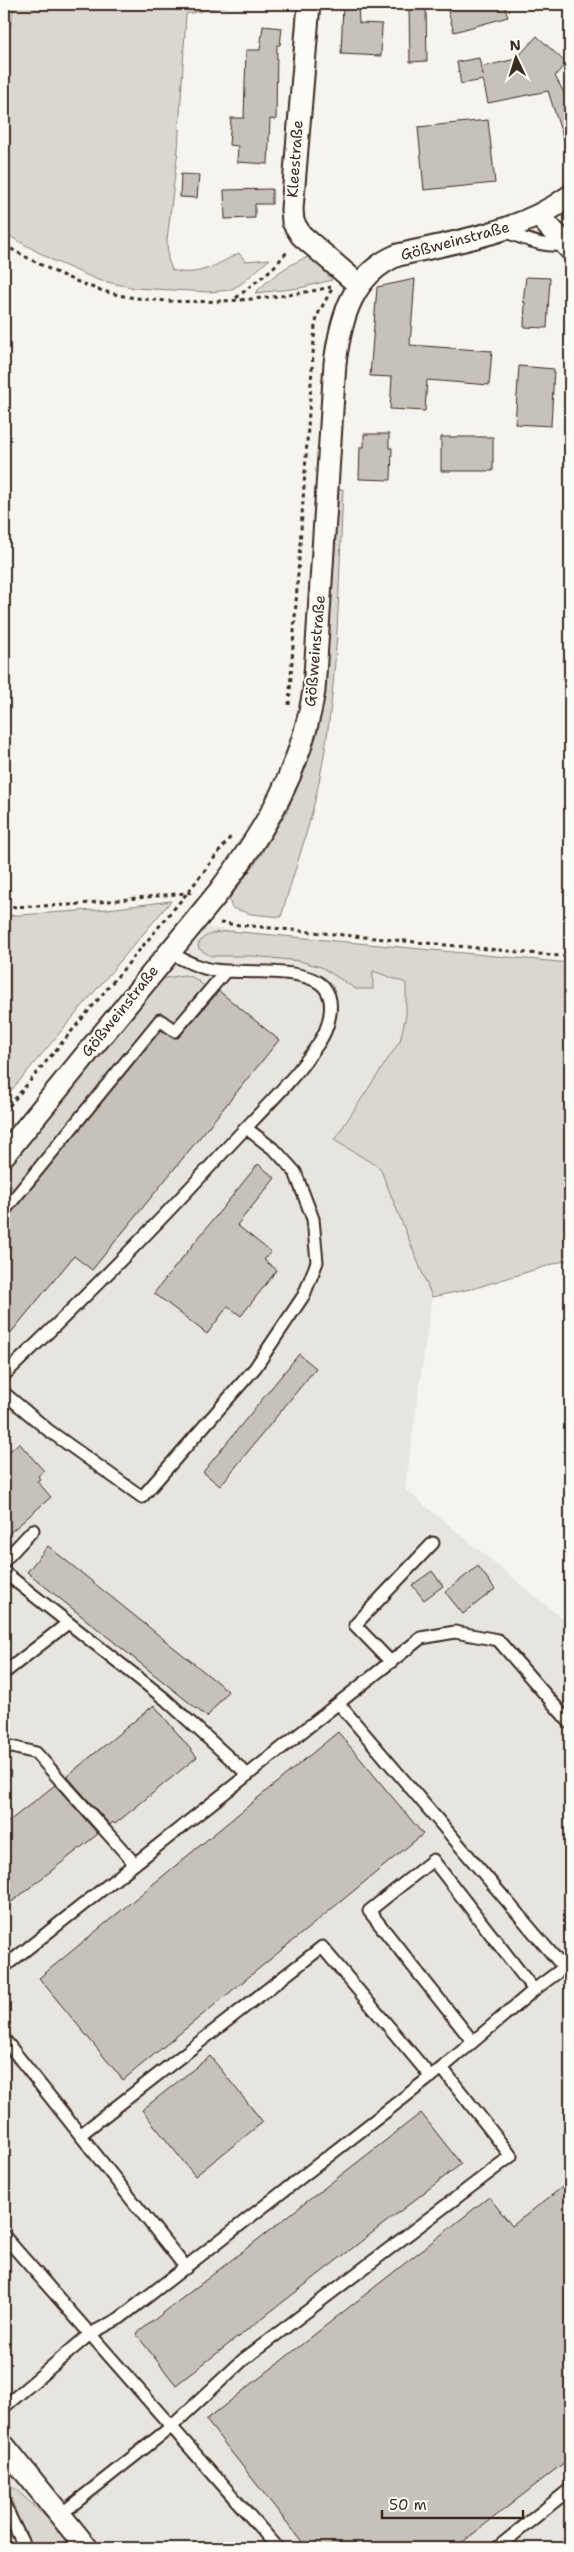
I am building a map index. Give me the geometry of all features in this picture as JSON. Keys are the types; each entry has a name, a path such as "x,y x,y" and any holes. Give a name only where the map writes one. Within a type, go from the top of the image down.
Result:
{"street":[{"name":"Kleestraße","path":"309,4 292,209 293,222 301,235 359,285"},
{"name":"Gößweinstraße","path":"4,1155 194,920 224,886 267,823 283,795 297,760 311,713 335,363 344,315 359,285 374,268 398,255 502,230 539,216 570,196"},
{"path":"539,216 569,245"},
{"path":"4,2446 87,2548"}],"lane":[{"path":"502,230 537,243 552,246 569,245"},
{"path":"4,1375 99,1285 246,1128 319,1043 329,1021 330,1002 324,987 303,976 290,972 225,972 211,970 168,952"},
{"path":"4,1211 8,1194 160,1020 175,1031 225,972"},
{"path":"4,1393 48,1430 142,1497 255,1368 304,1295 317,1262 313,1219 295,1172 276,1151 246,1128"},
{"path":"4,1562 33,1530"},
{"path":"391,1662 355,1625 433,1543"},
{"path":"4,1572 165,1699 248,1775"},
{"path":"4,1673 68,1623"},
{"path":"4,1967 421,1638 455,1632 498,1640 570,1723"},
{"path":"4,2407 90,2334 120,2318 186,2268 442,2068 534,1990 567,1966 339,1704"},
{"path":"4,1744 36,1753 135,1864"},
{"path":"472,2042 369,1912 433,1860 534,1990"},
{"path":"80,2135 322,1947 430,2077"},
{"path":"4,2039 186,2268"},
{"path":"61,2514 171,2427 243,2360 511,2156 442,2068"},
{"path":"4,2236 278,2548"},
{"path":"497,2548 570,2489"},
{"path":"4,2504 25,2548"}],"path":[{"path":"235,298 273,268 301,235"},
{"path":"4,245 47,268 110,293 176,301 301,293 334,286 319,312 315,325 289,706"},
{"path":"4,1112 188,892 236,831"},
{"path":"4,907 70,905 188,892"},
{"path":"194,920 570,957"}],"shaded area":[{"path":"14,4 237,4 186,14 178,150 167,240 168,259 172,270 190,272 207,269 239,253 245,261 270,259 241,284 230,290 209,292 134,288 98,280 54,261 4,233 4,65"},
{"path":"311,256 332,280 300,288 255,293 281,271 295,262"},
{"path":"343,489 333,684 323,762 315,800 281,917 251,914 232,908 229,899 259,858 288,809 314,741 319,709 336,490"},
{"path":"171,901 4,1099 4,916 108,909"},
{"path":"199,927 288,936 406,983 406,1015 400,1041 334,1139 380,1168 432,1297 405,1489 570,1625 570,2548 72,2548 54,2524 4,2479 4,1167"},
{"path":"230,931 570,963 570,1259 475,1288 432,1297 380,1168 334,1140 400,1041 406,1015 406,983 373,971 373,989 356,989 321,967 299,961 253,956 211,956 199,949 200,941 207,936"},
{"path":"184,975 192,977 206,987 177,1022 160,1014 14,1190 4,1178 4,1167 160,979"},
{"path":"4,2479 54,2524 72,2548 21,2548 27,2543"},
{"path":"4,2482 27,2543 21,2548 4,2548"}],"building":[{"path":"343,4 358,4 359,23 382,24 381,56 341,54"},
{"path":"446,4 504,4 508,17 454,32"},
{"path":"426,8 427,61 410,62 409,9"},
{"path":"263,26 282,28 280,45 277,45 276,120 270,119 268,164 237,162 238,146 229,145 231,118 244,118 246,50 260,50"},
{"path":"537,36 566,63 555,76 570,104 570,150 567,150 548,91 488,103 483,80 461,84 457,62 479,58 481,67 516,59"},
{"path":"488,120 495,183 424,190 418,127"},
{"path":"181,174 199,175 197,198 180,197"},
{"path":"272,189 272,204 255,204 255,218 225,219 224,190"},
{"path":"526,277 550,278 547,328 524,327 525,302 523,302"},
{"path":"415,279 410,345 492,351 489,385 427,380 425,411 390,409 392,377 370,376 377,287"},
{"path":"519,366 554,369 551,426 515,424"},
{"path":"364,434 389,434 389,448 392,448 391,480 359,479 360,447 364,447"},
{"path":"441,437 493,437 493,471 441,471"},
{"path":"219,991 279,1040 92,1270 74,1256 4,1341 4,1222 161,1030 171,1037 178,1038"},
{"path":"258,1164 275,1178 237,1225 271,1252 264,1260 277,1270 241,1316 228,1306 207,1334 154,1293"},
{"path":"299,1354 316,1368 220,1486 203,1472"},
{"path":"19,1443 44,1471 38,1476 40,1479 37,1481 51,1497 4,1538 4,1456"},
{"path":"48,1546 228,1691 207,1717 27,1572"},
{"path":"478,1566 495,1589 463,1614 445,1592"},
{"path":"432,1571 443,1586 424,1600 412,1585"},
{"path":"154,1705 197,1757 115,1824 113,1822 110,1825 67,1776"},
{"path":"338,1732 423,1834 123,2080 39,1978"},
{"path":"55,1785 98,1834 4,1908 4,1825"},
{"path":"210,2056 263,2122 195,2176 142,2110"},
{"path":"421,2113 461,2164 176,2385 136,2334"},
{"path":"570,2181 570,2458 455,2548 307,2548 206,2420 489,2197 512,2226"}]}
